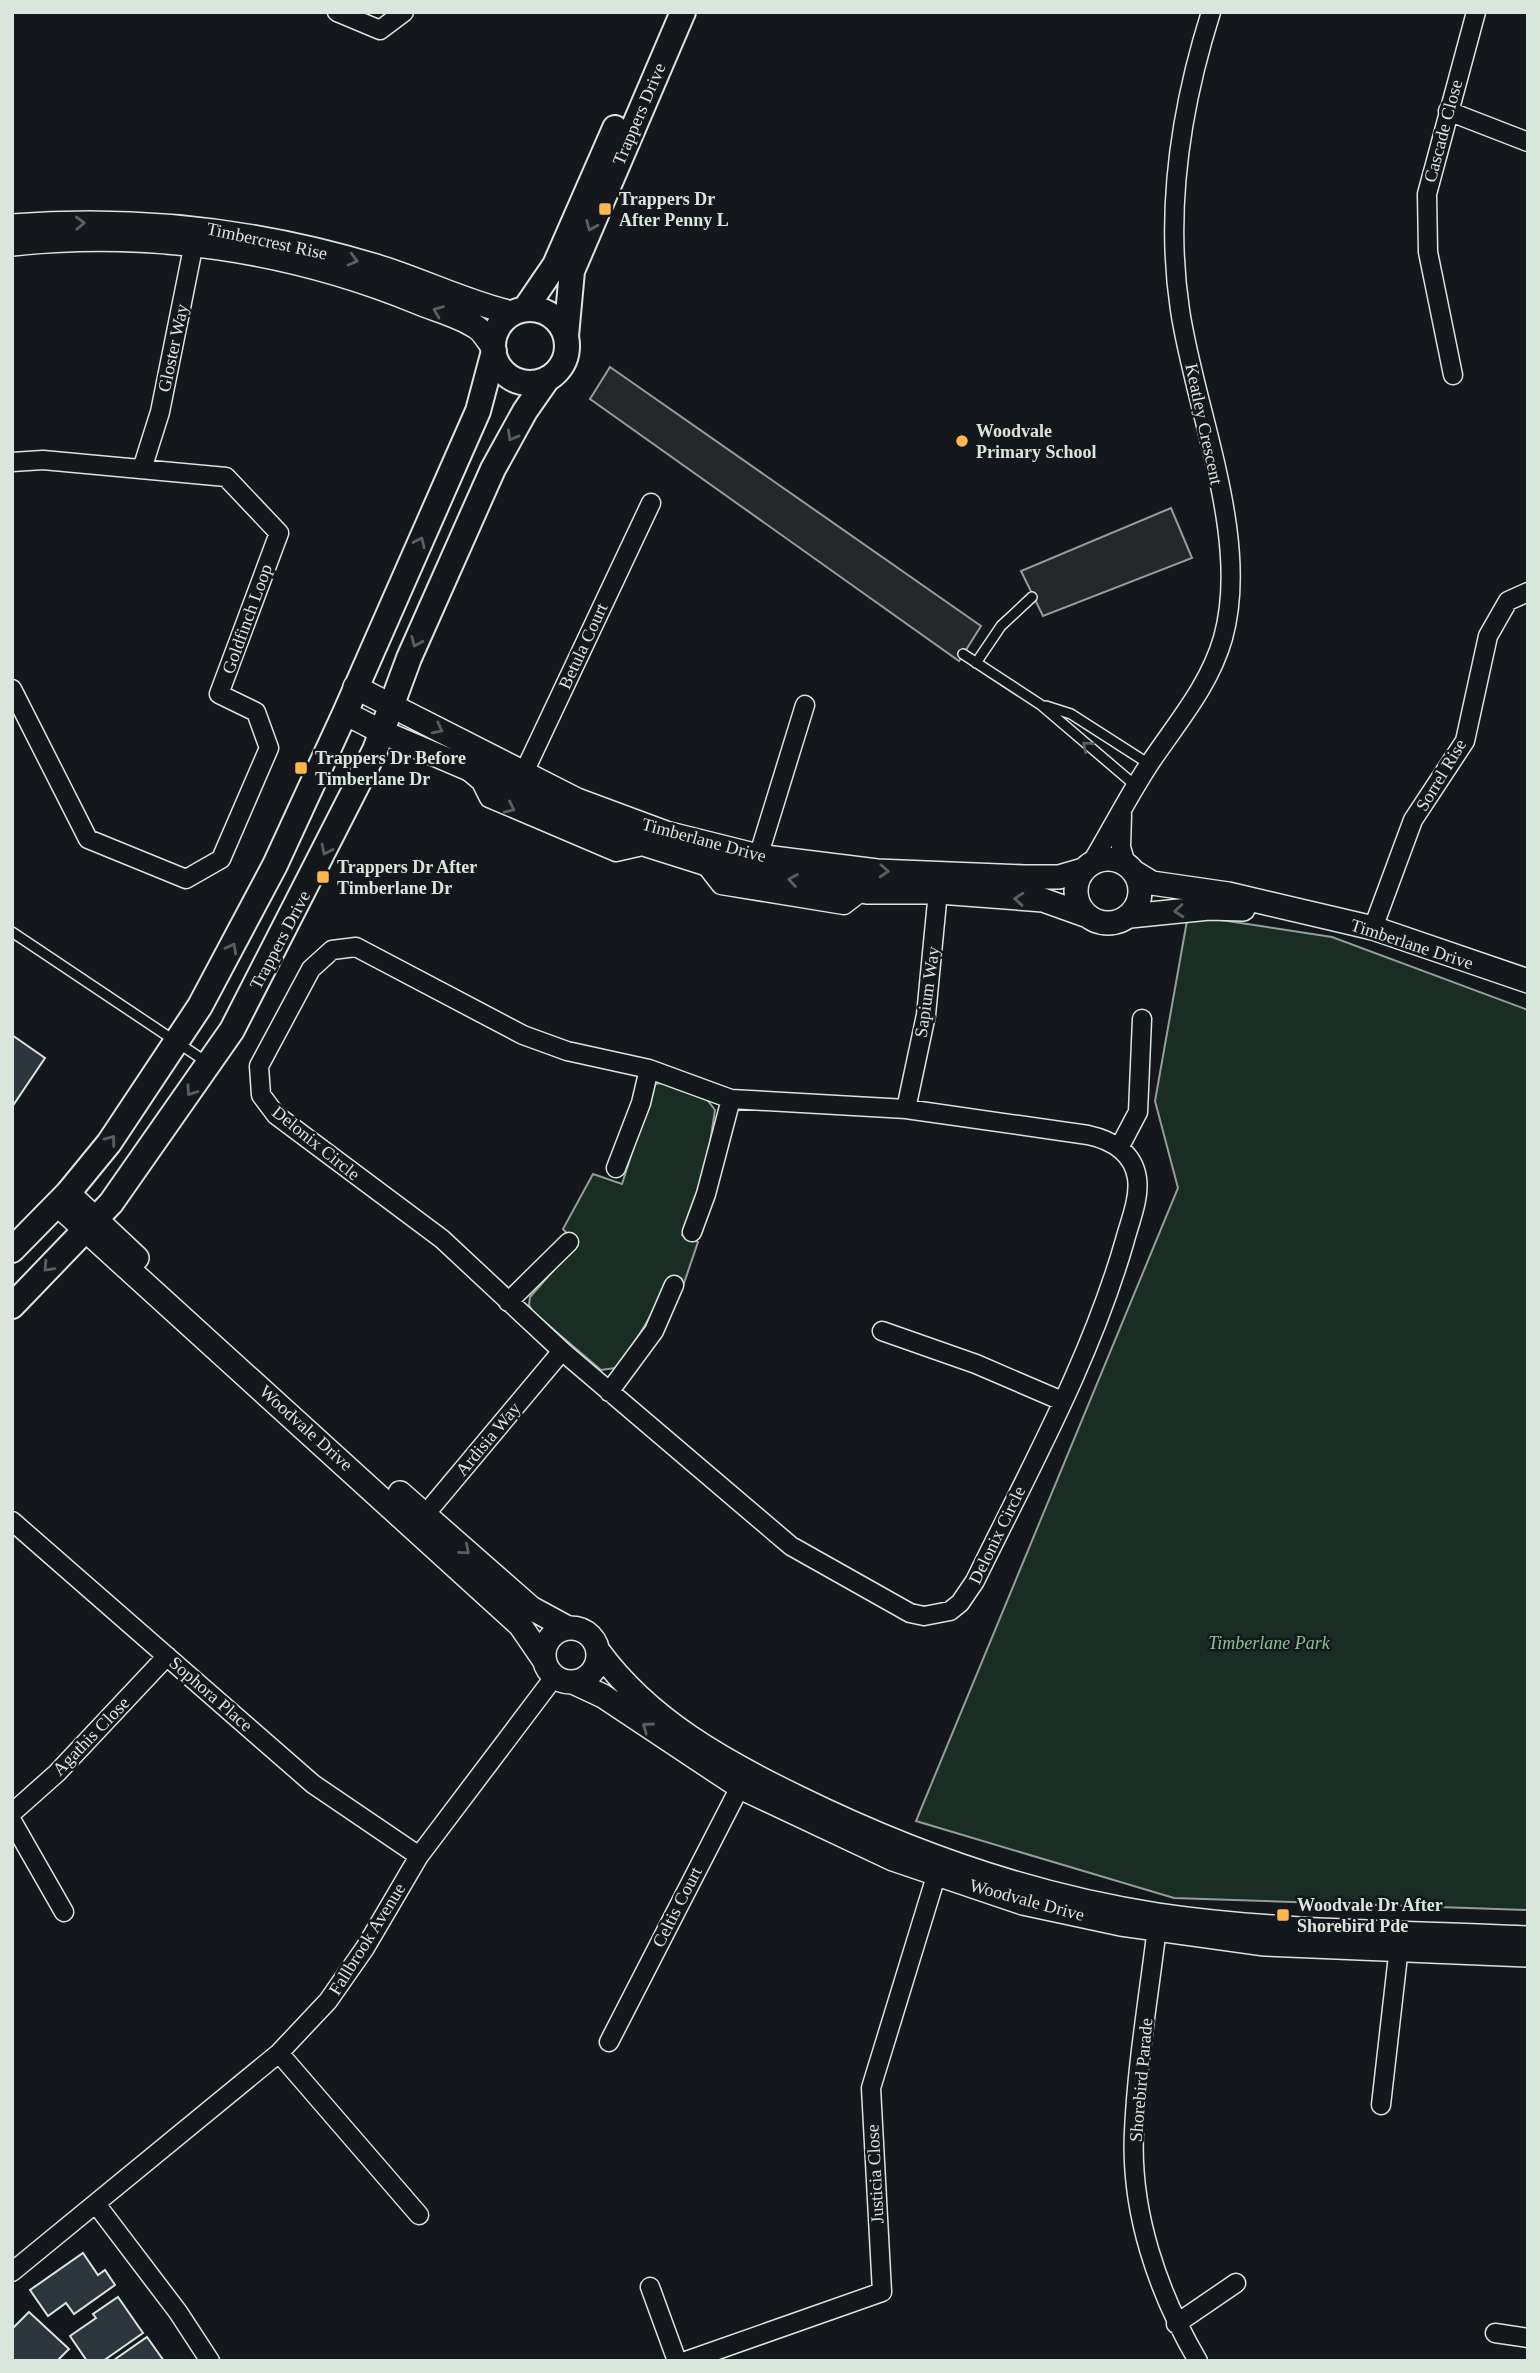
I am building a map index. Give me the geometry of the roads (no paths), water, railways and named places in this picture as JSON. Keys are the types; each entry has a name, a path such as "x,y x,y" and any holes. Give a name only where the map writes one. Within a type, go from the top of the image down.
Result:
{"main road":[{"name":"Trappers Drive","path":"519,311 555,265 666,12"},
{"name":"Trappers Drive","path":"566,336 572,271 684,12"},
{"path":"13,1249 109,1143 200,1006 275,865 478,411 496,331 519,311 550,315 566,336 564,360 548,378 527,383 514,379 502,370 493,349"},
{"name":"Trappers Drive","path":"12,1306 111,1203 150,1152 232,1030 308,886 375,750 409,658 493,469 525,411 548,378"}],"street":[{"path":"337,12 380,30 404,12"},
{"name":"Keatley Crescent","path":"1088,866 1215,662 1228,611 1230,544 1180,310 1173,203 1193,69 1210,12"},
{"name":"Cascade Close","path":"1453,375 1428,252 1427,194 1476,12"},
{"path":"1448,110 1528,142"},
{"name":"Timbercrest Rise","path":"12,226 112,221 196,235 285,241 378,267 487,307 519,311"},
{"name":"Timbercrest Rise","path":"12,244 196,235 372,284 477,327 493,349"},
{"name":"Gloster Way","path":"142,469 160,412 196,235"},
{"name":"Goldfinch Loop","path":"12,462 43,460 226,477 279,533 219,694 256,712 269,748 221,859 186,879 88,839 12,689"},
{"name":"Betula Court","path":"520,781 651,503"},
{"name":"Sorrel Rise","path":"1373,928 1413,820 1465,741 1488,636 1508,601 1528,592"},
{"name":"Timberlane Drive","path":"355,687 520,781 647,845 704,863 877,871 1043,901 1085,915"},
{"path":"756,865 805,705"},
{"name":"Timberlane Drive","path":"345,713 380,732 460,765 577,800 756,865 867,892"},
{"name":"Timberlane Drive","path":"460,765 476,777 489,798 535,820 616,852 647,845"},
{"name":"Keatley Crescent","path":"1122,811 1121,847 1130,868"},
{"path":"1110,859 1130,868 1140,890 1136,908 1130,916 1112,924 1093,920 1085,915 1076,898 1078,879 1088,866 1110,859"},
{"name":"Timberlane Drive","path":"704,863 721,885 748,892 844,905 857,895 867,892 939,883 1059,877 1088,866"},
{"name":"Timberlane Drive","path":"1130,868 1152,883 1228,894 1373,928 1528,981"},
{"name":"Sapium Way","path":"906,1109 926,1015 939,883"},
{"name":"Timberlane Drive","path":"1130,916 1209,908 1296,911"},
{"name":"Delonix Circle","path":"356,947 523,1035 567,1051 649,1069 731,1098 906,1109 1088,1135 1111,1142 1119,1148 1133,1166 1137,1177 1134,1210 1107,1301 1062,1401 968,1594 950,1611 924,1616 910,1613 791,1546 562,1351 442,1239 276,1115 261,1095 258,1066 311,969 332,950 356,947"},
{"path":"1119,1148 1138,1111 1142,1019"},
{"path":"615,1168 640,1103 649,1069"},
{"path":"692,1232 706,1194 731,1098"},
{"name":"Woodvale Drive","path":"62,1198 265,1376 419,1521 520,1625 558,1673 603,1696 668,1743 744,1780 898,1844 939,1866 1158,1923 1266,1927 1528,1955"},
{"path":"508,1302 569,1242"},
{"path":"609,1392 654,1332 674,1285"},
{"path":"882,1331 976,1364 1062,1401"},
{"name":"Ardisia Way","path":"419,1521 562,1351"},
{"name":"Sophora Place","path":"12,1521 313,1784 419,1856"},
{"name":"Woodvale Drive","path":"419,1521 531,1608 566,1627"},
{"path":"566,1627 575,1627 591,1635 599,1652 595,1669 582,1680 558,1673 546,1643 551,1636 566,1627"},
{"name":"Woodvale Drive","path":"599,1652 623,1685 744,1780"},
{"name":"Agathis Close","path":"12,1813 57,1773 167,1656"},
{"name":"Fallbrook Avenue","path":"12,2272 279,2053 328,2001 365,1948 419,1856 558,1673"},
{"name":"Celtis Court","path":"609,2042 744,1780"},
{"path":"12,1821 64,1912"},
{"name":"Justicia Close","path":"686,2361 881,2292 871,2088 939,1866"},
{"name":"Shorebird Parade","path":"1158,1923 1134,2133 1138,2192 1146,2242 1176,2324 1198,2361"},
{"name":"Woodvale Drive","path":"1400,1940 1528,1938"},
{"path":"1381,2105 1400,1940"},
{"path":"279,2053 419,2215"},
{"path":"96,2204 178,2312 210,2361"},
{"path":"1176,2324 1236,2283"},
{"path":"650,2287 677,2361"},
{"path":"1495,2333 1528,2338"}],"lane":[{"path":"976,663 1001,626 1032,597"},
{"path":"963,654 1041,705 1136,786"},
{"path":"1041,705 1071,714 1149,765"},
{"path":"12,932 209,1064"}],"place":[{"name":"Trappers Dr After Penny L","path":"605,209"},
{"name":"Woodvale Primary School","path":"962,441"},
{"name":"Trappers Dr Before Timberlane Dr","path":"301,768"},
{"name":"Trappers Dr After Timberlane Dr","path":"323,877"},
{"name":"Woodvale Dr After Shorebird Pde","path":"1283,1915"}],"park label":[{"name":"Timberlane Park","path":"1269,1643"}]}
